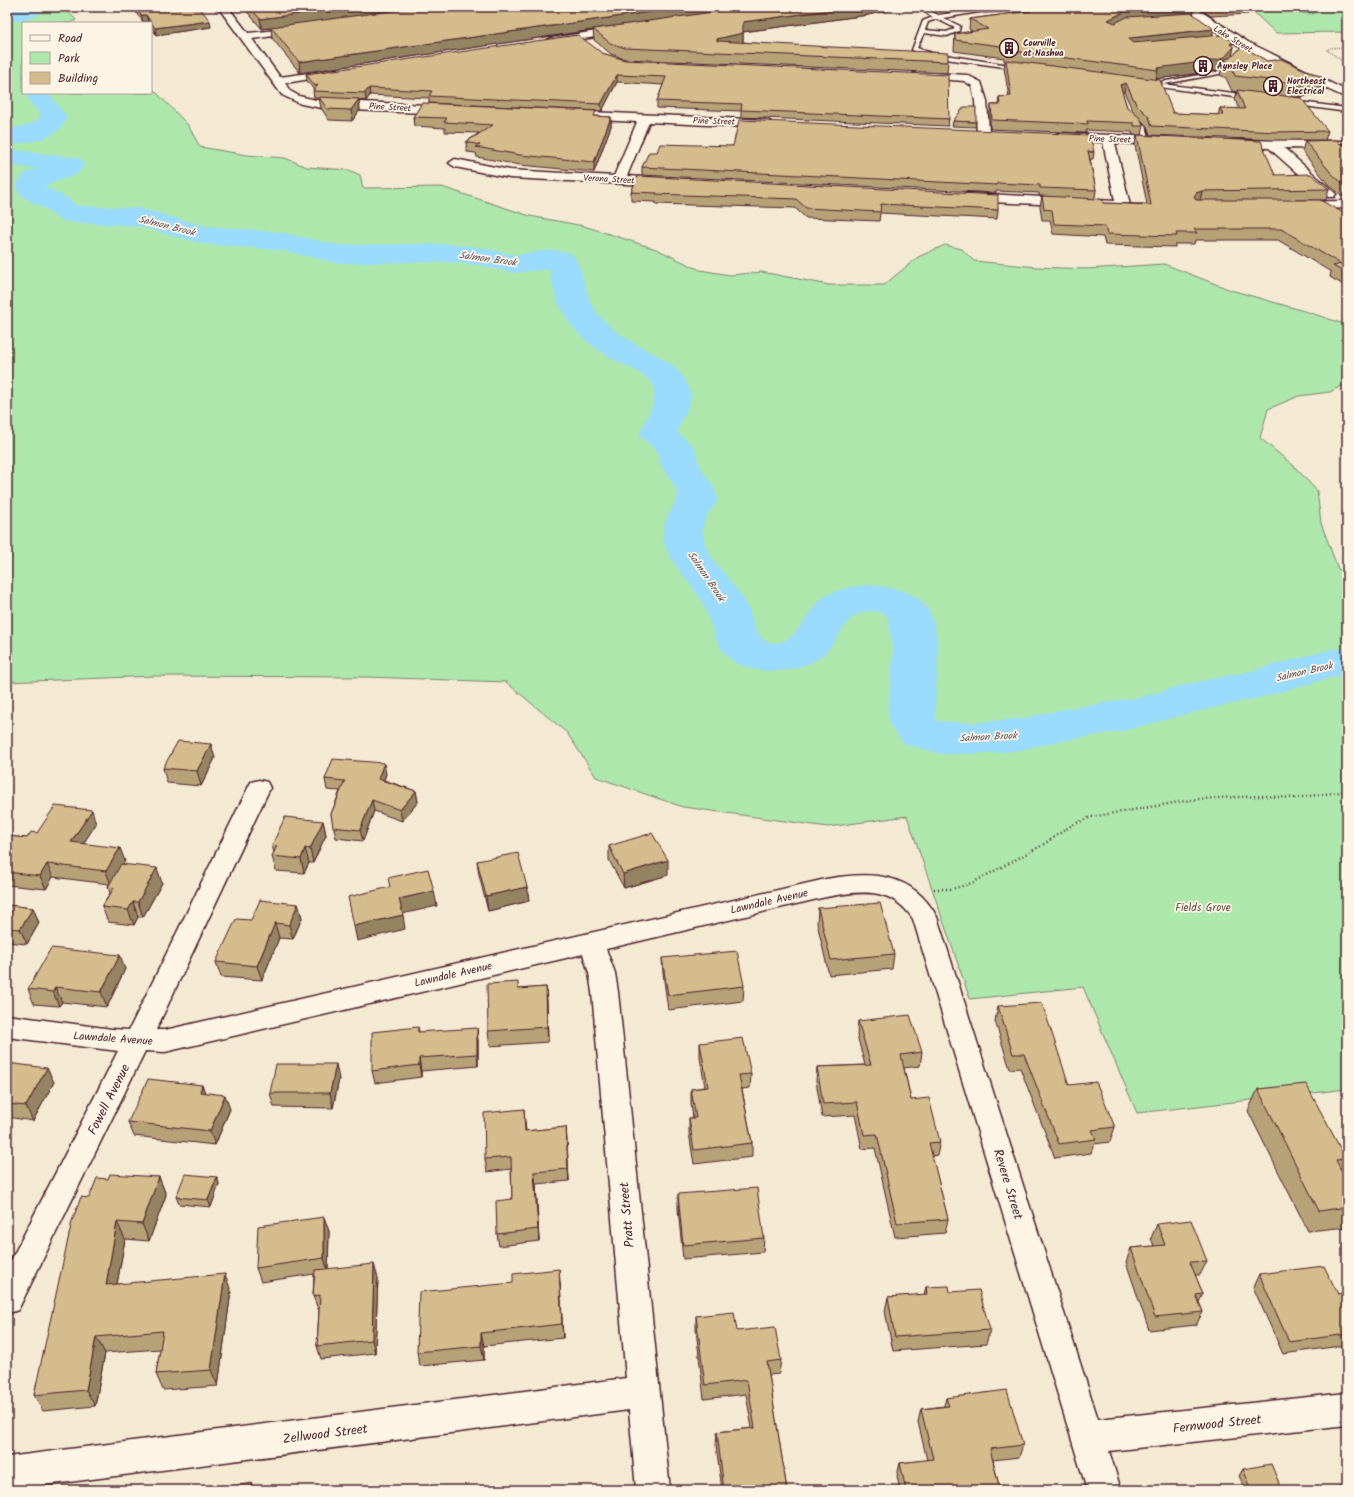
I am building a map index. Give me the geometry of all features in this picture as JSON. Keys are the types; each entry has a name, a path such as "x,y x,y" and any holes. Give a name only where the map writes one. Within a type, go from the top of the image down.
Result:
{"street":[{"name":"Pine Street","path":"223,7 286,93 303,101 332,105 465,110"},
{"path":"988,10 1014,7"},
{"name":"Lake Street","path":"1188,7 1230,42 1347,95"},
{"path":"245,37 315,27"},
{"path":"542,42 637,28"},
{"path":"581,36 593,47"},
{"path":"278,81 348,70"},
{"path":"907,75 957,77 974,81 980,90 983,133"},
{"name":"Pine Street","path":"559,115 781,124"},
{"path":"620,180 645,118"},
{"path":"968,132 998,134"},
{"name":"Pine Street","path":"1051,136 1180,142"},
{"path":"959,197 1123,205 1108,139"},
{"path":"1219,143 1274,146 1347,145"},
{"path":"1274,146 1345,207"},
{"name":"Verona Street","path":"455,163 510,174 679,183"},
{"path":"1283,206 1345,207"},
{"name":"Fowell Avenue","path":"7,1300 137,1041 260,788"},
{"name":"Lawndale Avenue","path":"7,1026 112,1040 165,1041 848,884 867,883 883,885 897,890"},
{"name":"Revere Street","path":"897,890 911,898 920,907 925,916 1104,1490"},
{"name":"Pratt Street","path":"591,942 602,973 605,992 653,1490"},
{"name":"Zellwood Street","path":"7,1474 643,1392"},
{"name":"Fernwood Street","path":"1088,1437 1347,1409"}],"lane":[{"path":"919,7 958,27 957,30 948,34 923,31"},
{"path":"988,10 937,17 926,21 914,49 932,55 1026,68"},
{"path":"1192,20 1204,20"},
{"path":"1151,84 1217,74 1225,70 1236,58"},
{"path":"1144,83 1253,98"},
{"path":"1284,102 1347,110"},
{"path":"1127,110 1130,115 1144,126 1148,140"}],"path":[{"path":"1300,7 1303,13 1311,15 1314,14 1312,7"},
{"path":"1345,63 1327,50 1330,48 1346,47"},
{"path":"897,890 952,889 972,883 1041,846 1072,826 1091,817 1198,800 1262,796 1295,798 1347,791"}],"green space":[{"name":"Fields Grove","path":"7,7 64,7 76,20 72,22 22,22 22,94 152,94 152,88 188,125 200,147 247,155 285,158 307,167 349,170 360,175 363,188 442,187 530,216 584,226 656,249 700,270 730,275 762,272 829,285 884,285 918,257 945,245 962,249 974,261 1037,267 1087,269 1164,264 1231,290 1347,325 1347,383 1330,392 1299,396 1268,409 1260,438 1294,466 1317,491 1321,523 1338,569 1347,573 1347,1089 1137,1113 1083,987 970,999 907,816 828,827 683,807 596,777 567,733 506,682 367,677 154,676 7,682"},
{"path":"1248,7 1345,7 1344,12 1347,14 1347,32 1276,33"}],"building":[{"path":"135,7 199,7 210,21 155,28 146,15 141,15"},
{"path":"250,7 350,7 260,19"},
{"path":"420,7 685,7 299,62 271,27"},
{"path":"748,7 853,7 743,22 743,33 717,39 717,41 948,53 948,62 625,48 610,43 593,29"},
{"path":"1024,7 1188,7 1126,11 1108,20 1115,23 1127,17 1192,13 1214,29 1130,38 1129,40 1133,43 1221,35 1233,41 1230,44 1234,47 1225,57 1218,60 1157,68 1158,70 1006,50 1008,47 955,40 955,34 988,29 970,19 1031,11"},
{"path":"578,35 602,53 625,60 948,75 949,119 741,110 742,104 657,101 666,77 617,75 601,104 429,96 432,91 369,88 365,93 313,91 318,85 315,86 306,74"},
{"path":"1242,46 1267,61 1281,59 1323,78 1295,83 1235,76 1230,63 1224,60 1232,57"},
{"path":"1006,60 1160,80 1173,113 1223,115 1220,108 1245,109 1237,90 1301,98 1328,131 1276,132 1152,126 1149,117 1136,104 1126,83 1120,85 1127,107 1140,118 1144,126 1134,126 1134,123 1087,121 1088,124 992,120 991,105 1000,105 999,97 1011,96"},
{"path":"319,97 359,99 351,110 327,109"},
{"path":"422,103 596,111 594,116 611,117 594,162 520,155 476,147 480,145 466,142 493,125 444,122 447,118 413,117"},
{"path":"964,107 976,107 976,122 953,121"},
{"path":"739,120 1090,135 1094,152 1088,151 1096,190 1040,188 1040,185 997,183 997,185 642,167 649,152 657,152 660,144 733,146"},
{"path":"1137,135 1261,141 1275,175 1311,174 1329,189 1202,191 1196,193 1194,197 1196,200 1320,200 1347,215 1347,274 1333,266 1341,264 1281,229 1194,229 1197,233 1176,233 1177,236 1107,234 1105,226 1054,224 1052,210 1044,209 1042,196 1099,199 1103,200 1103,203 1151,205"},
{"path":"1337,140 1340,144 1347,144 1347,187 1331,173 1305,141"},
{"path":"638,176 998,195 998,210 881,204 880,212 806,208 796,199 631,192"},
{"path":"178,741 211,744 197,771 163,768"},
{"path":"333,759 384,763 378,779 416,791 400,810 372,800 360,830 333,827 331,814 345,781 325,779"},
{"path":"55,806 92,810 71,842 120,848 106,871 47,864 40,876 7,872 7,836 27,838 31,832 37,833"},
{"path":"285,817 323,821 310,849 305,848 301,859 272,856 277,846 272,845"},
{"path":"652,833 668,860 623,874 609,846"},
{"path":"518,853 527,887 486,896 477,861"},
{"path":"121,864 157,868 138,902 133,902 128,910 102,907 114,888 108,887"},
{"path":"428,869 434,891 399,899 403,915 354,926 348,897 390,887 388,878"},
{"path":"260,900 298,904 289,925 275,923 257,966 216,962 236,919 251,920"},
{"path":"880,903 894,954 831,960 818,908"},
{"path":"7,905 33,908 20,929 7,928"},
{"path":"51,948 120,955 101,992 55,987 53,992 28,989"},
{"path":"737,951 744,986 668,995 662,958"},
{"path":"518,982 518,989 546,987 547,1027 488,1031 487,984"},
{"path":"1042,1003 1069,1085 1096,1082 1115,1127 1092,1130 1096,1139 1059,1144 1024,1054 1013,1054 998,1006"},
{"path":"910,1015 922,1052 901,1055 911,1100 929,1098 940,1142 929,1143 948,1219 897,1223 877,1134 864,1135 857,1102 823,1104 817,1067 871,1065 858,1021"},
{"path":"418,1027 418,1032 477,1028 477,1054 419,1058 419,1065 372,1071 372,1032"},
{"path":"743,1038 751,1074 739,1075 752,1143 694,1150 689,1118 696,1118 691,1089 708,1087 700,1043"},
{"path":"7,1063 47,1068 26,1106 7,1104"},
{"path":"276,1064 336,1064 330,1093 270,1093"},
{"path":"148,1079 202,1085 200,1092 225,1095 210,1131 128,1122"},
{"path":"1306,1084 1346,1159 1336,1160 1347,1182 1347,1207 1319,1211 1258,1089"},
{"path":"524,1109 525,1131 566,1127 568,1169 534,1172 538,1229 497,1234 496,1201 512,1199 511,1157 485,1159 484,1113"},
{"path":"110,1174 159,1177 142,1224 117,1222 106,1285 225,1274 211,1370 156,1374 163,1331 96,1337 86,1390 34,1395 72,1221 81,1197 89,1198 97,1178 108,1179"},
{"path":"185,1174 217,1177 208,1200 176,1197"},
{"path":"757,1188 764,1238 683,1245 678,1194"},
{"path":"324,1217 324,1258 256,1268 258,1226"},
{"path":"1191,1220 1207,1261 1190,1262 1203,1294 1196,1295 1203,1312 1155,1317 1131,1248 1165,1245 1157,1224"},
{"path":"374,1264 372,1340 317,1346 320,1295 313,1296 315,1270"},
{"path":"1324,1266 1338,1294 1347,1292 1347,1334 1289,1342 1259,1274"},
{"path":"559,1269 562,1324 481,1333 481,1346 417,1352 419,1292 513,1283 513,1274"},
{"path":"949,1286 950,1292 979,1290 990,1330 895,1337 888,1297 927,1294 926,1287"},
{"path":"734,1312 737,1331 775,1327 781,1360 767,1362 787,1490 724,1490 717,1432 755,1428 747,1380 705,1385 696,1316"},
{"path":"1007,1390 1023,1445 990,1449 1000,1490 954,1490 954,1488 939,1490 906,1490 900,1463 933,1459 921,1409 949,1406 946,1398"},
{"path":"1271,1464 1282,1490 1252,1490 1243,1469"},
{"path":"252,1483 252,1490 207,1490"},
{"path":"1347,1483 1347,1490 1345,1490 1342,1484"},
{"path":"1038,1486 1039,1490 1000,1490"}],"waterway":[{"name":"Salmon Brook","path":"7,15 25,13 32,9 29,7"},
{"name":"Salmon Brook","path":"7,137 42,130 48,127 52,122 54,117 36,94"},
{"name":"Salmon Brook","path":"7,157 70,164 70,166 66,169 36,178 29,186 31,190 57,204 68,213 80,215 138,217 203,235 237,239 279,241 337,254 448,253 478,256 514,264 552,259 560,260 564,265 569,290 578,311 587,323 600,335 622,350 647,363 664,375 671,386 673,397 658,434 677,451 679,462 687,478 696,488 698,500 684,521 684,542 692,558 717,590 724,602 736,632 744,647 758,655 767,657 784,656 800,650 811,642 832,613 842,604 862,598 882,599 896,603 906,611 913,628 915,664 911,716 914,725 921,733 929,736 955,739 1002,737 1025,734 1060,726 1142,712 1194,697 1228,691 1332,663 1347,663"}],"place":[{"name":"Courville at Nashua","path":"1009,48"},
{"name":"Aynsley Place","path":"1203,66"},
{"name":"Northeast Electrical","path":"1273,86"}]}
